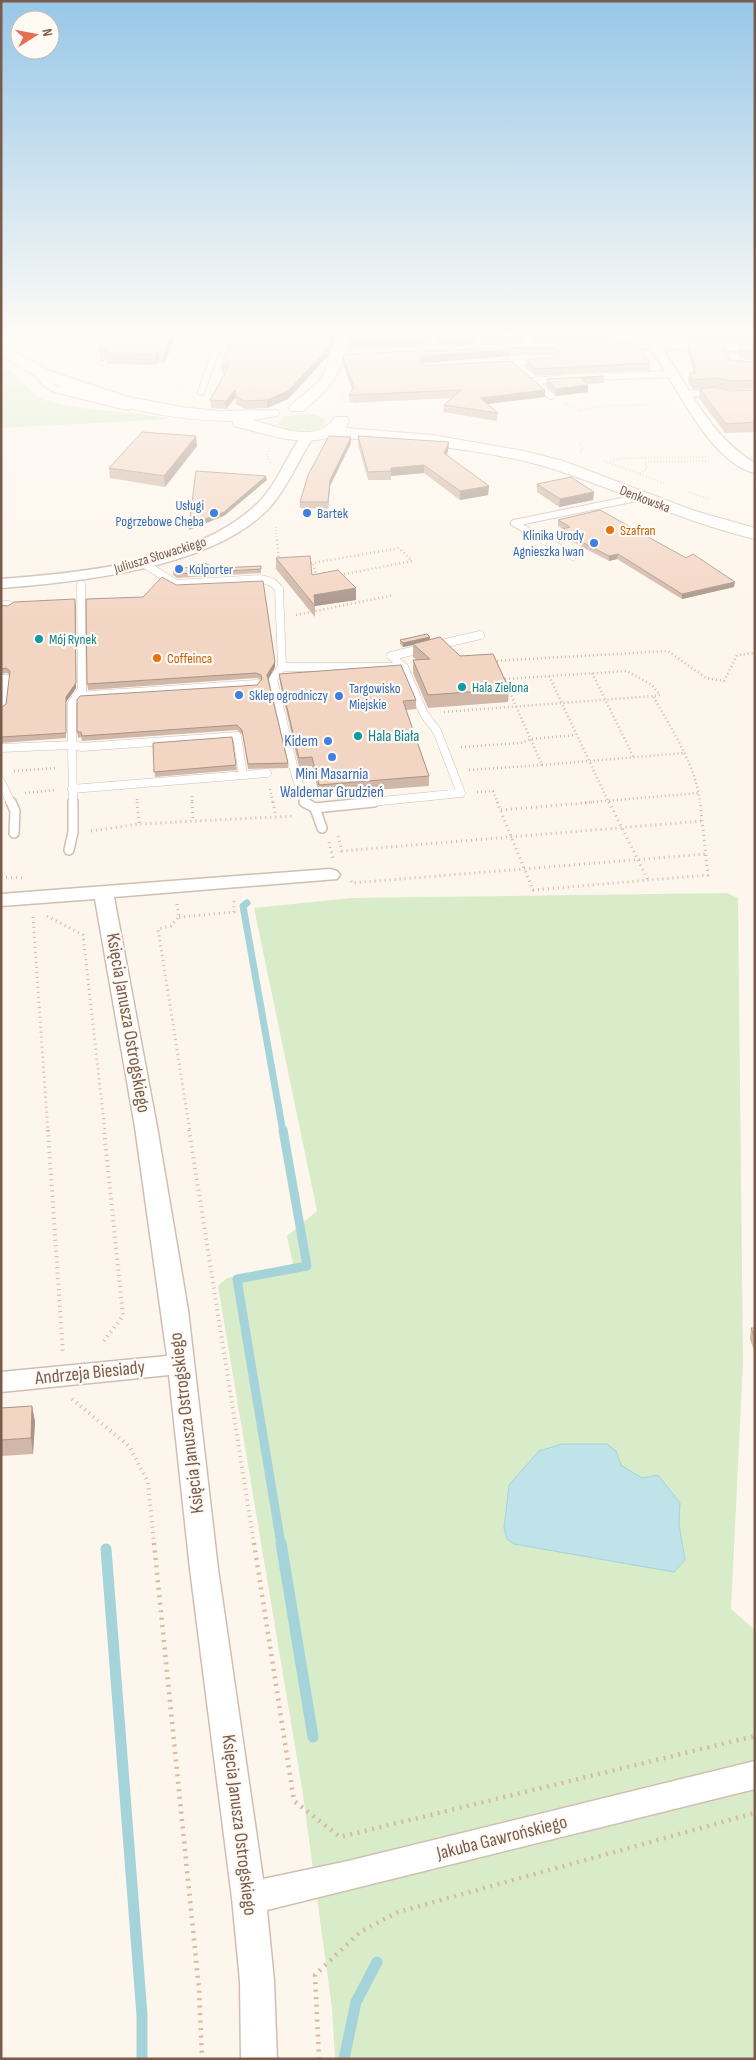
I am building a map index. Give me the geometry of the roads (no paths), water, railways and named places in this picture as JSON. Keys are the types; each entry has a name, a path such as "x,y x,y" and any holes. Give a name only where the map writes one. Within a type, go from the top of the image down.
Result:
{"main road":[{"path":"277,428 286,436 308,436 316,428"},
{"name":"Denkowska","path":"388,428 432,440 508,452 557,465 640,498 689,515 755,534"},
{"name":"Denkowska","path":"424,428 535,448 600,469 666,496 755,524"}],"street":[{"path":"709,428 727,452 740,462 755,469"},
{"path":"286,436 288,466"},
{"name":"Juliusza Słowackiego","path":"1,584 76,577 143,563 198,545 242,523 263,507 308,436"},
{"path":"740,462 755,461"},
{"path":"1,900 32,895 104,894 340,875"},
{"name":"Księcia Janusza Ostrogskiego","path":"104,894 146,1127 174,1310 204,1569 249,1898 257,1981 259,2059"},
{"name":"Andrzeja Biesiady","path":"1,1382 180,1364"},
{"name":"Jakuba Gawrońskiego","path":"249,1898 348,1876 755,1775"}],"lane":[{"path":"573,556 514,523 640,498"},
{"path":"143,563 177,584 254,579 269,581 276,585 280,616 282,667 272,679 304,804 315,808 461,793 437,731 424,714 404,667 392,656 480,635"},
{"path":"69,850 73,832 72,703 82,690 81,585"},
{"path":"282,667 404,667"},
{"path":"1,679 6,679 1,708"},
{"path":"76,696 257,684"},
{"path":"1,748 72,745 82,747 237,736 243,775"},
{"path":"72,789 267,773"},
{"path":"1,782 14,811 14,833"},
{"path":"315,808 322,827"}],"water":[{"path":"562,1444 607,1444 616,1451 621,1465 642,1478 658,1475 680,1503 679,1524 685,1560 674,1572 514,1544 507,1539 504,1528 509,1485 539,1451"}],"waterway":[{"path":"247,903 243,906 283,1132"},
{"path":"281,1544 237,1279 307,1266 283,1130"},
{"path":"281,1543 313,1737"},
{"path":"106,1549 142,2015 142,2059"},
{"path":"344,2059 356,2002 377,1962"}],"place":[{"name":"Usługi Pogrzebowe Cheba","path":"214,513"},
{"name":"Bartek","path":"307,513"},
{"name":"Szafran","path":"610,530"},
{"name":"Klinika Urody Agnieszka Iwan","path":"594,543"},
{"name":"Kolporter","path":"179,569"},
{"name":"Mój Rynek","path":"39,639"},
{"name":"Coffeinca","path":"157,658"},
{"name":"Hala Zielona","path":"462,687"},
{"name":"Sklep ogrodniczy","path":"239,695"},
{"name":"Targowisko Miejskie","path":"339,696"},
{"name":"Hala Biała","path":"358,736"},
{"name":"Kidem","path":"328,741"},
{"name":"Mini Masarnia Waldemar Grudzień","path":"332,757"}]}
